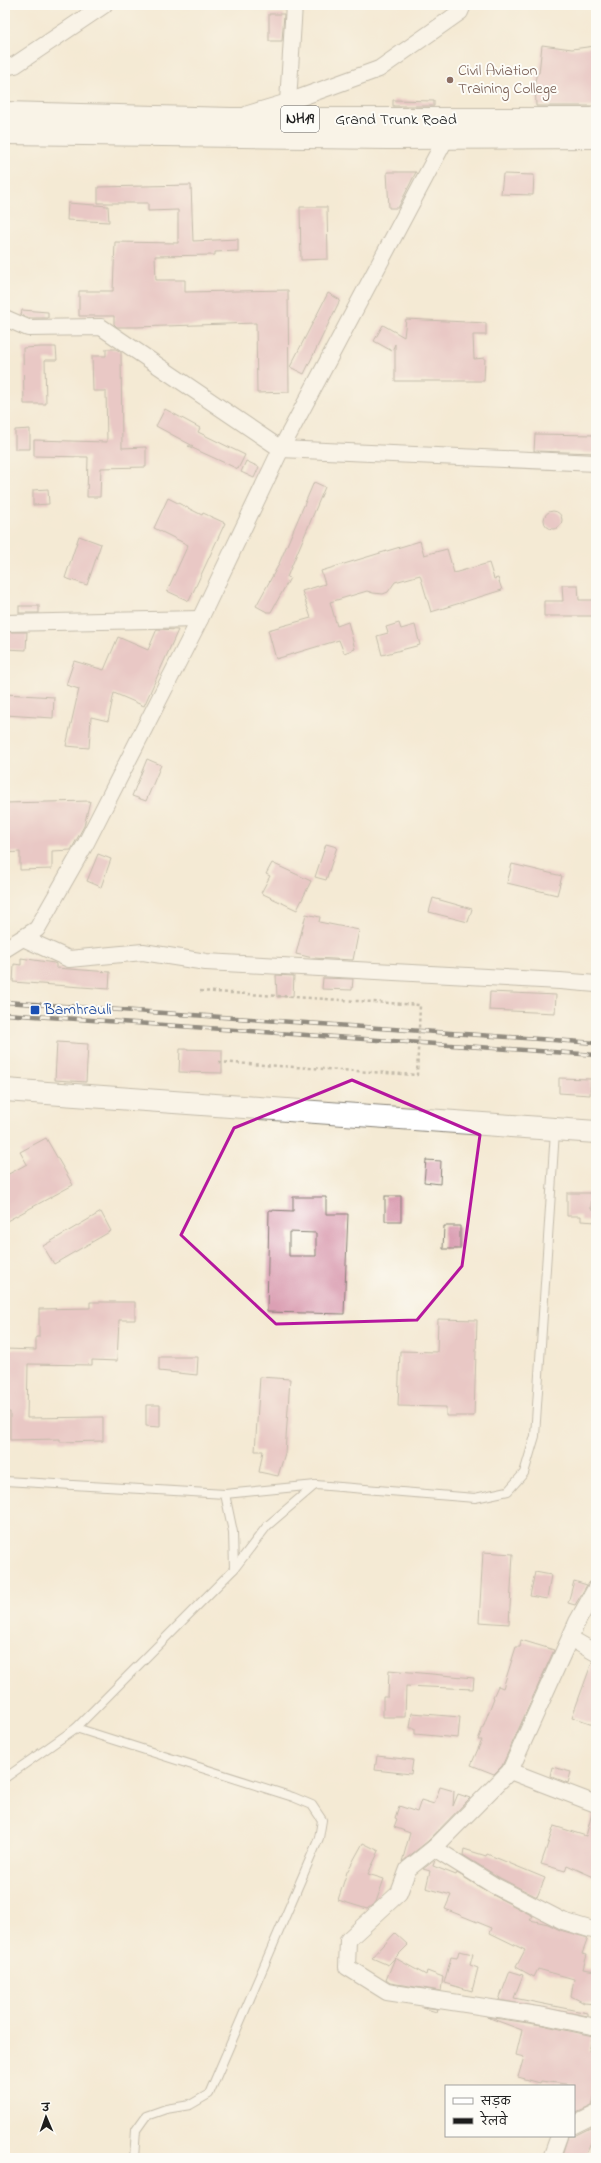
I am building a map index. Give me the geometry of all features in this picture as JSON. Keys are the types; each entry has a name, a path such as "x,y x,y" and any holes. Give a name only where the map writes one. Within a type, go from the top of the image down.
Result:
{"main road":[{"name":"Grand Trunk Road","path":"5,113 231,118 596,119"},
{"name":"Grand Trunk Road","path":"5,133 446,138 596,137"},
{"path":"5,1090 596,1132"}],"street":[{"path":"5,67 16,65 104,5"},
{"path":"288,102 294,5"},
{"path":"231,118 288,102 379,69 460,12 463,5"},
{"path":"5,949 37,930 86,843 200,619 281,449 446,138"},
{"path":"5,318 28,328 101,327 281,449 596,463"},
{"path":"5,623 200,619"},
{"path":"23,938 69,959 143,952 206,962 560,980 596,984"},
{"path":"596,1588 570,1638 510,1772 434,1848 408,1869 399,1893 348,1940 347,1967 387,1992 544,2016 596,2027"},
{"path":"570,1638 596,1653"},
{"path":"510,1772 596,1804"},
{"path":"434,1848 502,1890 563,1921 596,1931"},
{"path":"575,2124 596,2114"},
{"path":"551,2158 558,2137"}],"lane":[{"path":"5,1481 225,1494 316,1485 475,1498 508,1491 524,1473 535,1436 555,1130"},
{"path":"5,1778 76,1728 234,1569 267,1526 316,1485"},
{"path":"225,1494 233,1532 234,1569"},
{"path":"76,1728 293,1797 312,1805 322,1820 319,1838 209,2094 190,2105 166,2109 146,2116 136,2130 134,2158"}],"path":[{"path":"200,991 420,1006 417,1075 218,1062"}],"highlighted area":[{"path":"352,1080 480,1135 462,1266 417,1320 276,1324 181,1235 234,1128"}],"building":[{"path":"269,14 284,14 282,41 269,41"},
{"path":"542,45 572,49 595,46 596,106 536,106 535,81 537,73 539,73"},
{"path":"393,100 434,101 434,106 393,106"},
{"path":"387,172 416,172 398,208 389,208"},
{"path":"503,174 534,175 533,195 501,194"},
{"path":"191,185 193,241 238,239 238,251 215,252 215,255 155,256 156,280 185,280 185,292 288,290 289,392 257,393 256,323 117,327 114,324 114,316 79,316 79,291 113,291 115,242 178,243 178,210 148,211 148,203 98,203 98,187"},
{"path":"68,203 108,206 109,222 67,220"},
{"path":"300,207 327,207 328,259 301,260"},
{"path":"328,293 340,300 304,374 290,367"},
{"path":"22,310 48,312 48,318 30,318 21,315"},
{"path":"406,319 486,323 486,335 473,335 474,359 485,358 484,381 395,381 395,344 392,351 374,341 383,325 404,337"},
{"path":"56,347 57,360 45,360 46,404 24,404 23,348"},
{"path":"106,349 116,349 121,352 122,448 146,447 146,467 101,468 100,497 87,497 88,457 34,456 34,440 107,442 106,391 93,391 92,356 106,356"},
{"path":"165,409 200,428 198,432 245,455 238,469 188,446 193,446 156,426"},
{"path":"30,429 30,449 15,449 15,430"},
{"path":"535,434 596,435 596,453 534,451"},
{"path":"246,461 259,467 254,478 241,472"},
{"path":"314,482 325,487 287,577 290,578 271,612 267,612 256,606 278,566"},
{"path":"48,489 49,504 33,505 33,490"},
{"path":"168,498 202,515 203,513 225,523 189,601 167,591 188,545 154,528"},
{"path":"553,511 559,514 562,520 559,526 553,529 547,526 544,520 547,514"},
{"path":"79,536 101,544 87,585 65,578"},
{"path":"420,541 424,555 447,549 454,573 489,563 494,579 498,578 502,590 431,612 420,575 395,582 388,592 383,594 367,591 330,602 337,626 348,622 355,649 344,653 339,640 276,659 268,630 311,618 302,591 325,584 321,571"},
{"path":"562,585 578,585 579,600 596,600 596,616 544,616 544,601 563,601"},
{"path":"19,606 39,606 39,613 19,613"},
{"path":"399,623 401,629 415,625 420,645 382,655 377,636 388,633 386,627"},
{"path":"157,629 178,630 144,706 114,693 108,721 91,717 89,748 66,746 79,689 66,685 74,661 104,670 118,637 148,650"},
{"path":"5,632 27,632 26,650 5,649"},
{"path":"5,694 54,697 53,718 5,715"},
{"path":"147,759 161,765 146,801 132,796"},
{"path":"90,801 84,826 71,850 52,851 52,869 20,870 20,852 5,853 5,803"},
{"path":"326,844 337,847 326,880 315,877"},
{"path":"98,854 111,859 101,887 87,881"},
{"path":"272,863 311,881 297,910 261,893 270,876 266,874"},
{"path":"512,864 562,876 557,895 507,883"},
{"path":"433,898 472,909 468,922 429,912"},
{"path":"306,914 320,917 319,922 359,930 353,960 313,958 296,954"},
{"path":"21,958 54,963 56,964 56,968 110,972 109,989 13,982 14,964 21,965"},
{"path":"276,975 294,976 293,996 277,997"},
{"path":"323,978 353,979 352,990 322,989"},
{"path":"490,992 556,995 555,1013 489,1010"},
{"path":"57,1042 88,1044 86,1082 55,1080"},
{"path":"180,1049 222,1050 222,1073 179,1072"},
{"path":"559,1078 591,1079 590,1095 559,1093"},
{"path":"46,1138 73,1185 5,1222 5,1176 27,1164 20,1152"},
{"path":"426,1160 441,1161 440,1184 424,1182"},
{"path":"567,1193 592,1193 591,1209 596,1210 596,1222 581,1221 581,1216 567,1216"},
{"path":"385,1196 401,1196 401,1221 385,1221"},
{"path":"293,1197 326,1197 326,1214 348,1214 344,1314 267,1312 269,1210 293,1211","holes":["289,1232 316,1233 316,1256 289,1256"]},
{"path":"101,1212 111,1231 54,1264 43,1246"},
{"path":"444,1226 460,1226 460,1249 443,1249"},
{"path":"90,1302 135,1302 135,1320 119,1320 117,1361 92,1360 92,1365 28,1364 27,1418 103,1417 103,1441 60,1442 60,1439 10,1440 10,1412 5,1412 5,1349 36,1350 36,1337 39,1337 39,1309 90,1308"},
{"path":"438,1319 477,1320 474,1416 446,1416 446,1407 398,1406 400,1351 437,1352"},
{"path":"159,1357 198,1357 197,1375 159,1371"},
{"path":"260,1377 290,1379 285,1453 278,1476 259,1472 263,1451 255,1451"},
{"path":"146,1405 160,1405 160,1427 146,1426"},
{"path":"483,1552 513,1554 509,1624 479,1622"},
{"path":"535,1572 551,1575 547,1599 530,1596"},
{"path":"574,1581 587,1585 575,1605 568,1603"},
{"path":"521,1640 554,1650 502,1766 494,1774 471,1765 482,1740 478,1740 494,1698 493,1697 498,1686 503,1688 516,1647 520,1647"},
{"path":"592,1662 596,1662 596,1725 572,1717"},
{"path":"389,1670 474,1678 473,1689 406,1686 405,1717 383,1717 383,1697 388,1697"},
{"path":"412,1713 460,1717 458,1738 415,1734 415,1728 410,1728"},
{"path":"377,1756 413,1760 411,1774 375,1770"},
{"path":"552,1767 571,1772 568,1783 550,1776"},
{"path":"440,1787 454,1791 453,1806 458,1794 470,1798 428,1841 402,1862 410,1833 394,1827 399,1806 417,1812 421,1800 434,1804"},
{"path":"592,1813 596,1814 596,1878 567,1865 565,1871 541,1864 554,1826 586,1836"},
{"path":"363,1843 379,1851 368,1874 384,1879 376,1902 367,1909 338,1900 347,1872"},
{"path":"464,1849 486,1856 487,1854 545,1878 537,1897 500,1878 463,1855"},
{"path":"435,1860 433,1866 456,1875 457,1873 491,1894 533,1916 530,1920 548,1924 560,1930 588,1938 582,1954 587,1955 583,1969 596,1971 596,2004 584,2003 571,1996 574,1979 538,1969 534,1977 516,1967 525,1950 490,1933 492,1928 445,1909 451,1895 426,1888 430,1871 423,1869"},
{"path":"395,1933 408,1945 388,1965 372,1958"},
{"path":"459,1951 473,1954 470,1965 478,1968 472,1991 444,1983 451,1957 457,1958"},
{"path":"395,1958 426,1975 427,1971 443,1977 441,1991 390,1983 386,1980"},
{"path":"510,1971 523,1975 514,1998 588,2013 588,2016 499,2000"},
{"path":"422,2007 438,2009 437,2012"},
{"path":"487,2017 542,2025 593,2036 589,2051 595,2052 593,2061 596,2061 596,2089 592,2106 575,2114 575,2085 541,2081 540,2083 518,2077 524,2057 516,2055 522,2030"},
{"path":"596,2125 596,2131 584,2158 561,2158 568,2137 575,2137 575,2136"}],"railway":[{"path":"5,1002 596,1043"},
{"path":"5,1014 596,1055"}],"place":[{"name":"Civil Aviation Training College","path":"450,80"},
{"name":"Bamhrauli","path":"35,1010"}]}
